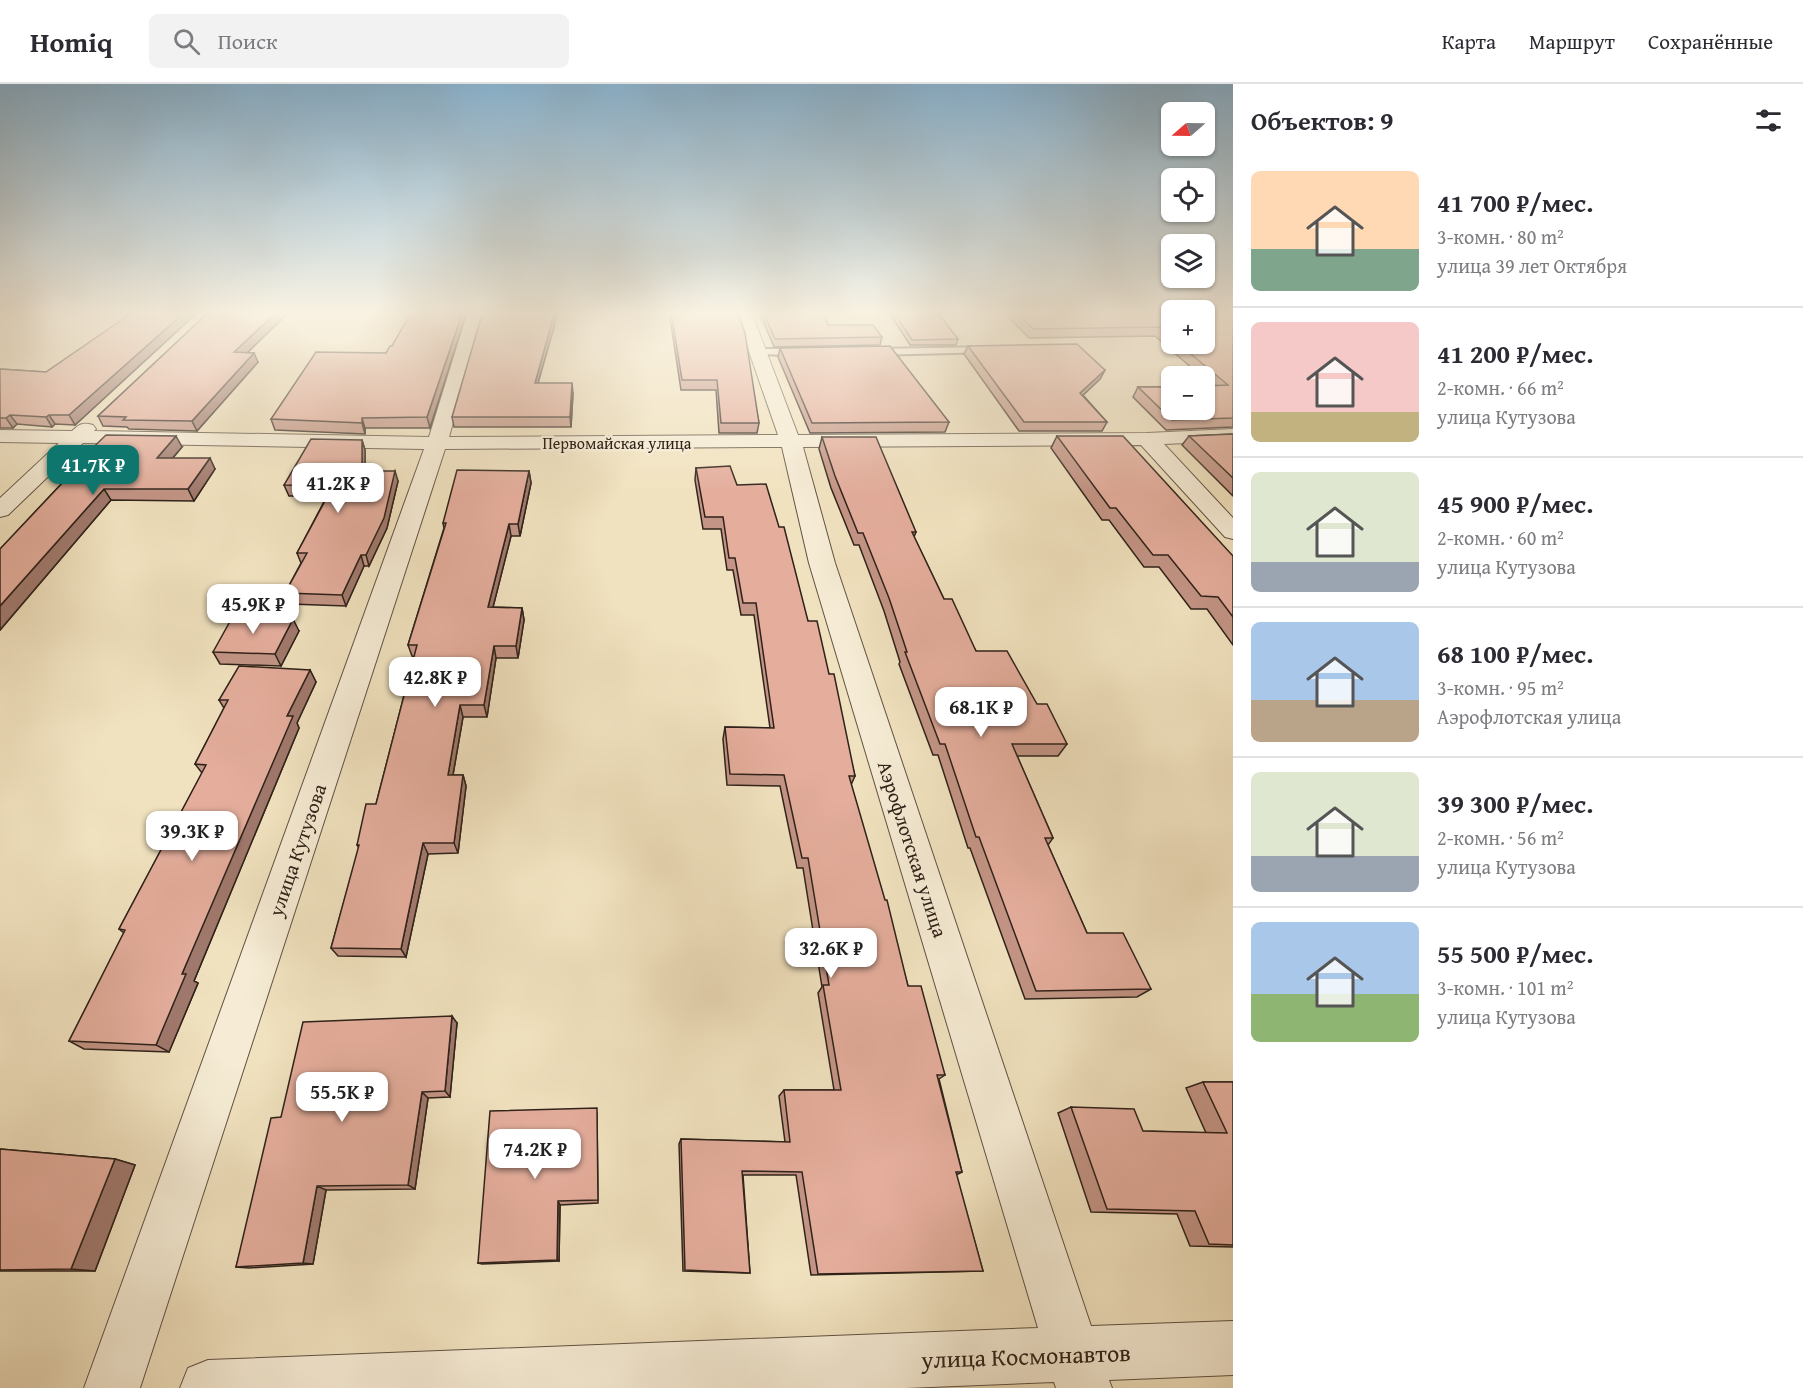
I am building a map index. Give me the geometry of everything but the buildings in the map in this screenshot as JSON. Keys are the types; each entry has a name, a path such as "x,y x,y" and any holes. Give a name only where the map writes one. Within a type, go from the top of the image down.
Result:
{"street":[{"name":"улица Кутузова","path":"112,1388 437,443 458,372"},
{"name":"Аэрофлотская улица","path":"766,372 791,443 822,563 1078,1371"},
{"path":"0,510 102,414"},
{"name":"Первомайская улица","path":"0,436 437,443 791,443 1147,439 1233,435"},
{"path":"1147,439 1233,531"},
{"name":"улица Космонавтов","path":"208,1388 1078,1371 1233,1348"}]}
